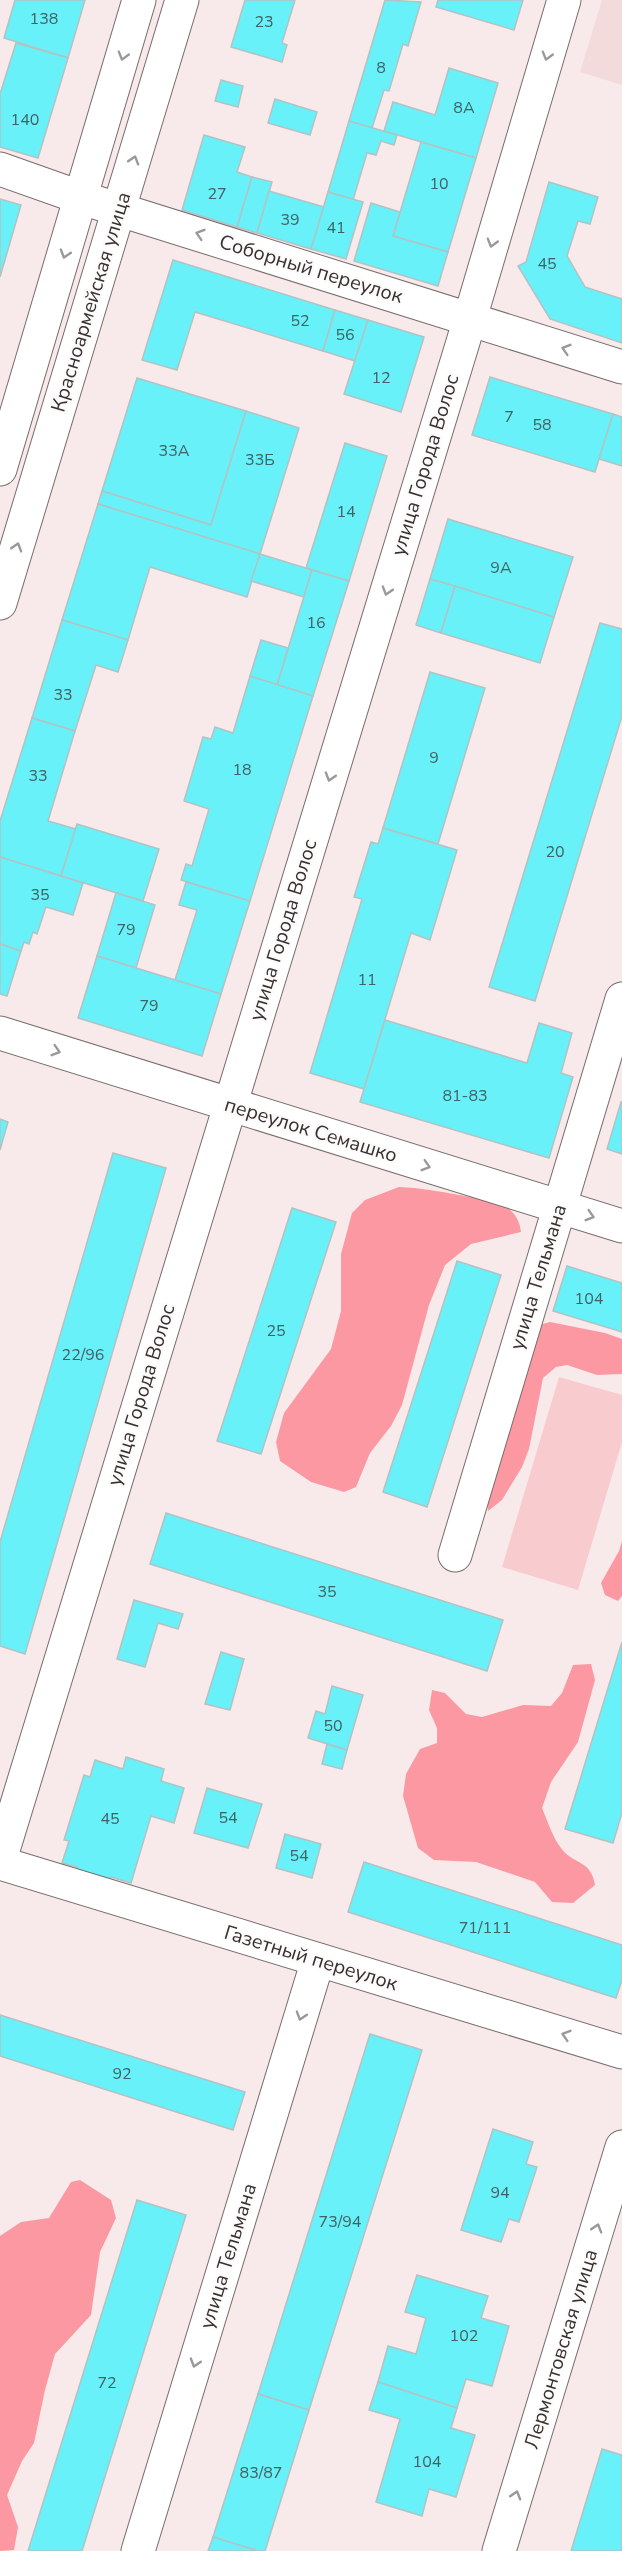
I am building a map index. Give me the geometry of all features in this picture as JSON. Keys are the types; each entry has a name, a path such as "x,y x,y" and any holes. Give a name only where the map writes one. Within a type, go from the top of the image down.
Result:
{"street":[{"name":"Красноармейская улица","path":"0,469 139,0"},
{"name":"Красноармейская улица","path":"0,603 182,0"},
{"name":"улица Города Волос","path":"0,1861 470,319 564,0"},
{"name":"Соборный переулок","path":"0,170 82,198 622,367"},
{"name":"улица Тельмана","path":"455,1555 622,999"},
{"name":"переулок Семашко","path":"0,1033 229,1106 622,1226"},
{"name":"Газетный переулок","path":"0,1861 622,2052"},
{"name":"улица Тельмана","path":"138,2551 318,1960"},
{"name":"Лермонтовская улица","path":"500,2551 622,2147"}],"shaded area":[{"path":"602,0 622,0 622,85 580,72"},
{"path":"399,1187 437,1191 498,1203 513,1213 521,1232 471,1244 445,1265 429,1305 402,1405 391,1426 370,1453 356,1487 344,1492 311,1482 280,1461 276,1442 284,1413 331,1349 341,1311 341,1254 352,1213 365,1200"},
{"path":"550,1322 605,1333 622,1339 622,1374 597,1375 567,1365 556,1367 543,1378 529,1449 522,1467 502,1500 488,1511 486,1493 532,1327"},
{"path":"559,1377 622,1395 622,1442 578,1590 502,1567"},
{"path":"622,1541 622,1596 618,1601 605,1595 601,1583"},
{"path":"591,1664 595,1680 578,1742 551,1782 542,1808 561,1848 586,1866 595,1885 573,1903 552,1902 535,1882 476,1862 434,1860 418,1848 403,1796 406,1774 420,1749 437,1743 437,1728 429,1710 432,1690 445,1693 466,1714 482,1717 523,1705 551,1706 562,1693 573,1665"},
{"path":"80,2180 111,2200 116,2218 100,2252 91,2315 55,2354 34,2443 22,2461 7,2495 18,2527 14,2550 0,2551 0,2236 21,2222 49,2218 71,2182"}],"building":[{"path":"15,0 85,0 68,58 4,38"},
{"path":"245,0 295,0 282,43 287,45 282,62 231,47"},
{"path":"385,0 421,2 408,46 403,44 389,91 384,90 372,128 349,121"},
{"path":"438,0 523,0 514,30 436,7"},
{"path":"16,43 68,58 38,158 0,147 0,94"},
{"path":"449,68 498,83 476,158 384,131 393,102 435,115"},
{"path":"221,80 243,86 238,107 215,101"},
{"path":"275,99 317,112 310,135 268,123"},
{"path":"349,121 397,135 394,145 381,141 376,155 367,153 353,200 328,192"},
{"path":"204,135 245,147 237,172 252,177 237,227 182,210"},
{"path":"421,142 476,158 448,252 393,236"},
{"path":"252,177 272,182 257,233 237,227"},
{"path":"549,182 598,197 590,224 578,221 567,256 585,287 622,299 622,343 550,319 518,266 526,262"},
{"path":"269,191 324,207 311,249 257,233"},
{"path":"328,192 363,202 346,259 311,249"},
{"path":"0,199 21,205 0,277"},
{"path":"371,203 400,212 393,236 448,252 438,286 354,261"},
{"path":"173,260 335,310 323,351 195,312 177,370 142,360"},
{"path":"335,310 368,320 355,361 323,351"},
{"path":"368,320 424,337 401,412 344,394"},
{"path":"490,377 613,414 595,472 472,435"},
{"path":"137,378 246,411 211,525 102,491"},
{"path":"246,411 299,428 260,554 98,504 102,491 211,525"},
{"path":"613,414 622,417 622,466 599,459"},
{"path":"345,443 387,456 349,581 306,568"},
{"path":"98,504 260,554 247,597 150,567 128,640 62,620"},
{"path":"448,519 573,557 554,617 430,579"},
{"path":"260,554 312,570 304,597 251,581"},
{"path":"312,570 349,581 313,696 277,685"},
{"path":"430,579 455,586 441,633 416,625"},
{"path":"455,586 554,617 540,663 441,633"},
{"path":"62,620 128,640 118,672 96,665 75,731 32,718"},
{"path":"600,623 622,629 622,716 535,1001 489,987"},
{"path":"261,640 288,648 277,685 250,676"},
{"path":"430,672 485,688 438,844 383,828"},
{"path":"250,676 313,696 250,901 181,880 186,864 192,866 209,809 184,801 203,737 211,739 215,727 233,733"},
{"path":"32,718 75,731 48,821 76,829 61,876 0,857 0,821"},
{"path":"77,824 159,849 143,901 61,876"},
{"path":"383,828 457,850 430,940 411,933 364,1089 310,1073 362,899 354,897 371,842 378,844"},
{"path":"0,857 83,883 73,915 46,907 37,934 33,932 29,944 24,942 21,951 0,944"},
{"path":"186,882 250,901 221,994 175,980 197,910 179,905"},
{"path":"116,893 155,905 136,968 97,956"},
{"path":"0,944 21,951 7,996 0,994"},
{"path":"97,956 221,994 202,1056 78,1018"},
{"path":"385,1020 527,1063 539,1023 572,1033 561,1073 573,1077 549,1158 360,1102"},
{"path":"622,1102 622,1154 607,1149"},
{"path":"0,1119 8,1122 0,1150"},
{"path":"113,1153 166,1168 25,1654 0,1646 0,1542"},
{"path":"292,1208 336,1222 261,1454 217,1441"},
{"path":"457,1261 501,1275 427,1507 383,1492"},
{"path":"567,1266 622,1283 622,1332 553,1311"},
{"path":"166,1513 503,1620 487,1671 150,1564"},
{"path":"134,1600 183,1614 178,1629 158,1623 145,1667 117,1659"},
{"path":"622,1642 622,1813 613,1843 565,1829"},
{"path":"221,1652 244,1659 230,1710 205,1704"},
{"path":"332,1686 363,1695 347,1750 308,1738 316,1711 325,1714"},
{"path":"327,1744 347,1750 342,1769 322,1764"},
{"path":"126,1757 164,1769 161,1781 184,1788 174,1823 151,1816 131,1883 111,1877 109,1883 75,1873 77,1867 62,1863 69,1841 64,1840 84,1775 90,1777 95,1760 123,1769"},
{"path":"207,1788 262,1804 248,1848 194,1833"},
{"path":"285,1834 321,1844 312,1878 276,1868"},
{"path":"364,1862 622,1945 622,1980 616,1998 348,1912"},
{"path":"0,2015 245,2092 233,2130 0,2056"},
{"path":"370,2034 422,2050 309,2410 258,2394"},
{"path":"493,2129 533,2142 526,2164 537,2167 519,2222 509,2219 501,2242 461,2230"},
{"path":"137,2200 186,2215 82,2551 28,2551"},
{"path":"417,2275 488,2296 481,2318 509,2326 492,2386 466,2379 457,2408 378,2382 388,2346 416,2354 426,2318 405,2312"},
{"path":"378,2382 457,2408 451,2428 475,2435 456,2497 429,2489 422,2516 376,2502 400,2419 369,2410"},
{"path":"258,2394 309,2410 265,2551 258,2551 213,2537"},
{"path":"602,2449 622,2455 622,2551 571,2551"},
{"path":"213,2537 258,2551 208,2551"}]}
